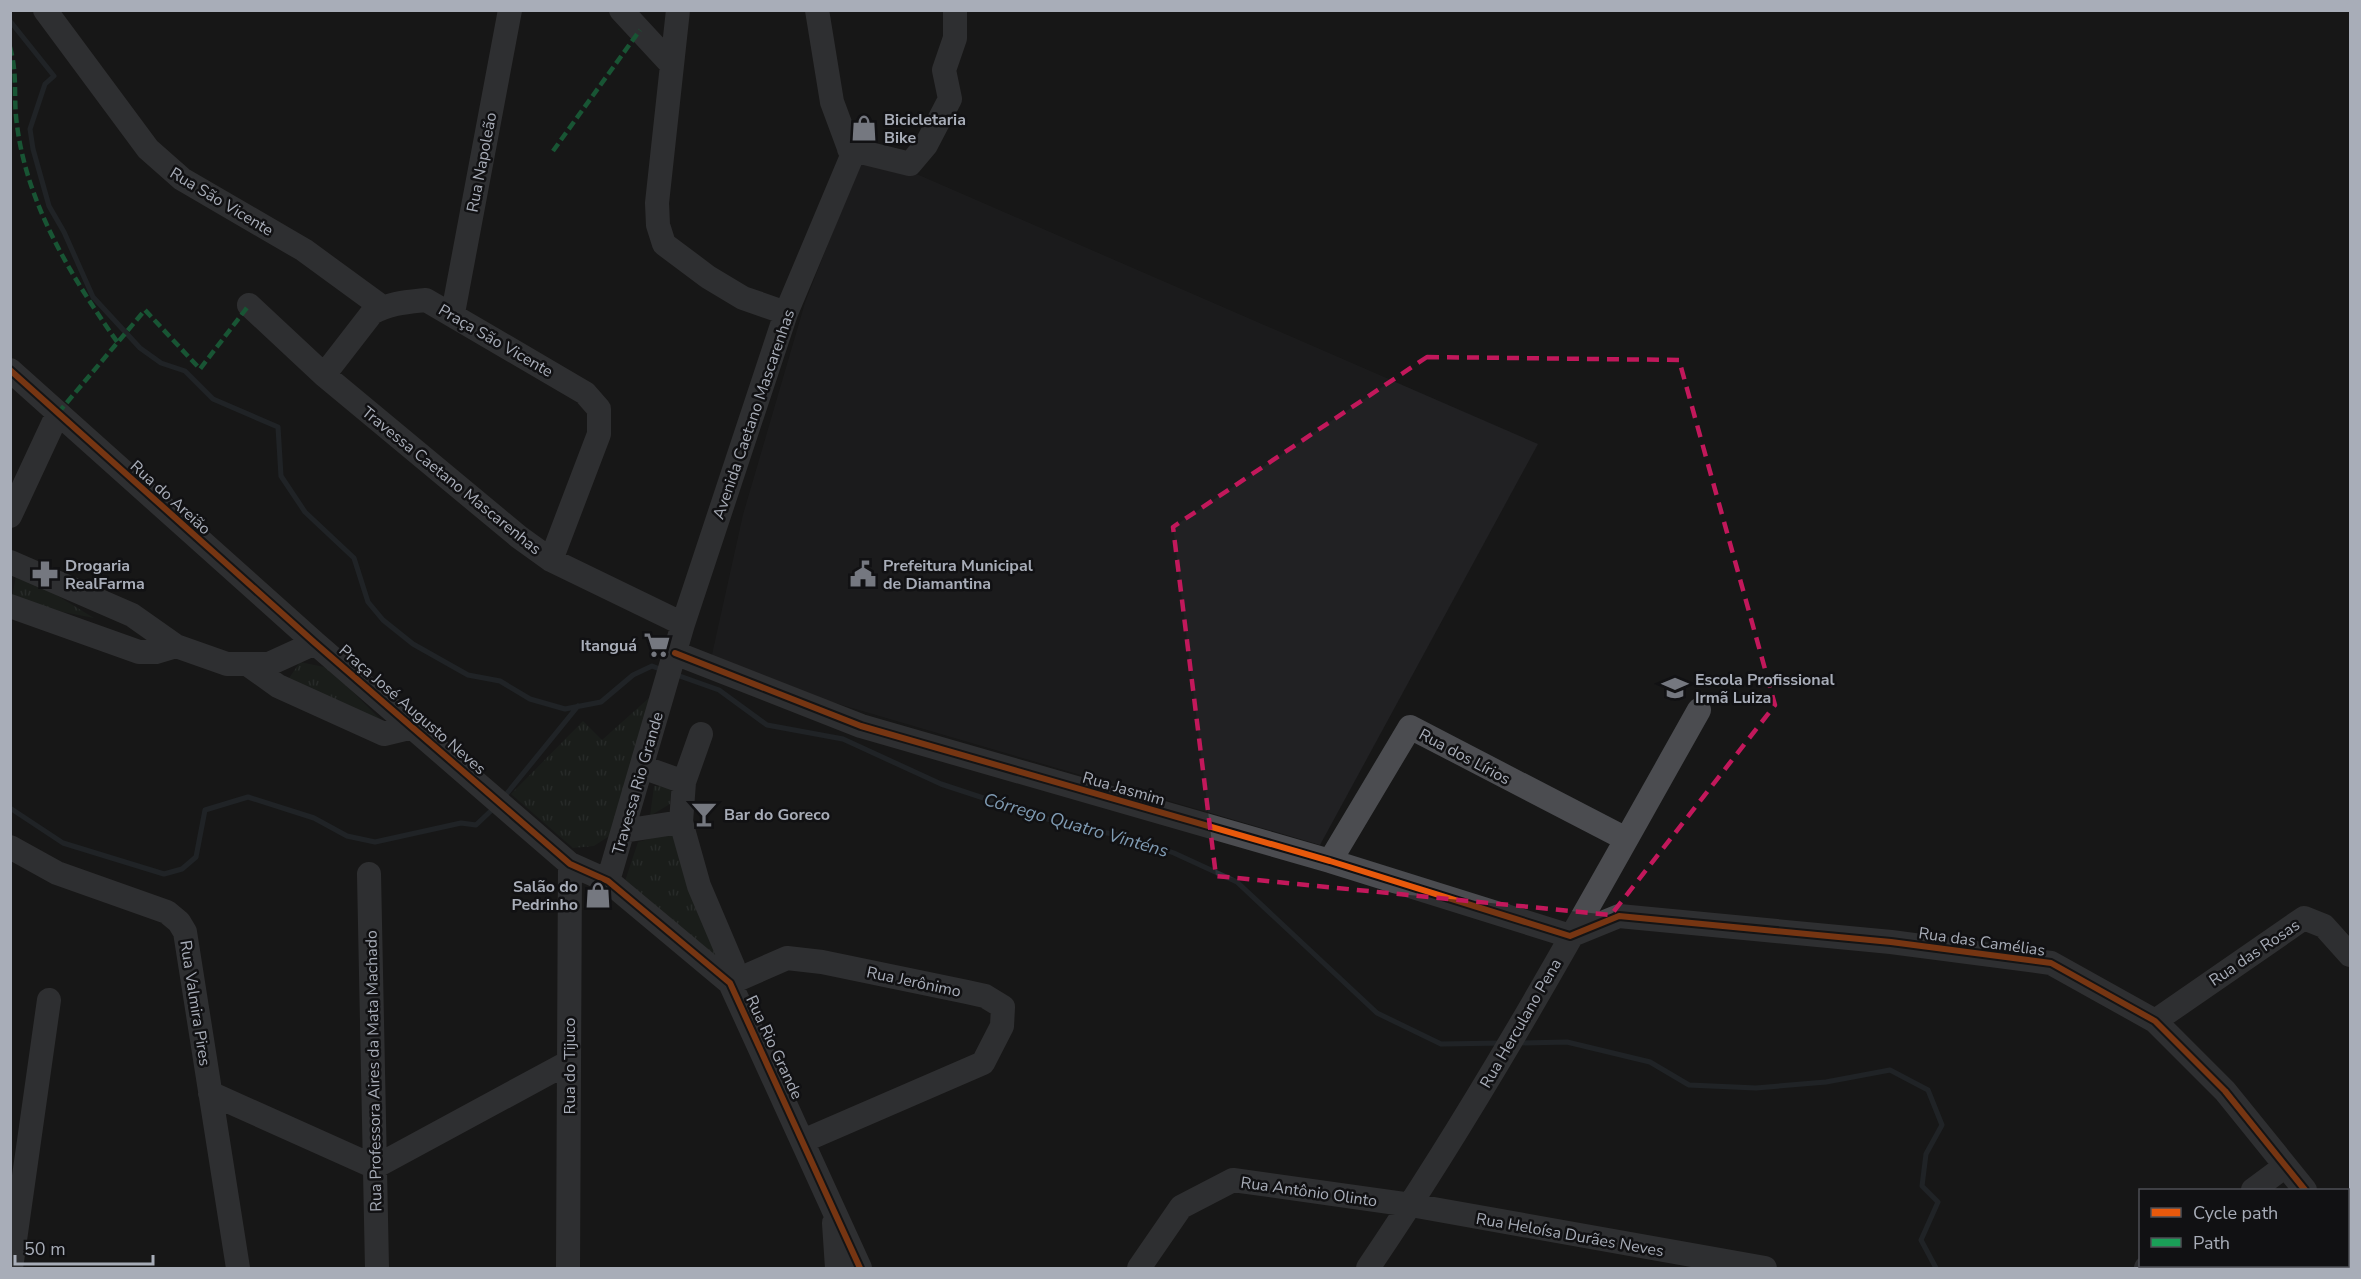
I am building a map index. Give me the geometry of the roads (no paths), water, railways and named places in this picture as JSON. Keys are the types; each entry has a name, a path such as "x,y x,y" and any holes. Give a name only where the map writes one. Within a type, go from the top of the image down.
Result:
{"street":[{"name":"Rua São Vicente","path":"45,10 148,149 164,165 182,179 304,250 382,307"},
{"name":"Rua Napoleão","path":"453,314 510,10"},
{"path":"621,10 671,63"},
{"path":"678,10 657,203 658,225 664,244 708,277 734,292 786,313"},
{"path":"818,11 830,93 849,149 910,164 926,145 950,99 944,70 955,38 956,10"},
{"name":"Avenida Caetano Mascarenhas","path":"666,685 683,624 786,313 852,156 849,149"},
{"name":"Praça São Vicente","path":"382,307 426,300 574,385 585,393 598,409 599,434 551,561"},
{"name":"Travessa Caetano Mascarenhas","path":"249,305 324,375 438,472 551,561 683,624"},
{"path":"324,375 372,313 382,307"},
{"name":"Rua do Areião","path":"10,370 315,643"},
{"path":"10,516 58,413"},
{"name":"Praça José Augusto Neves","path":"10,562 132,615 176,646 227,664 250,666 268,664 315,643 570,864"},
{"path":"93,638 104,604"},
{"path":"10,606 93,638 139,652 156,652 176,646"},
{"name":"Rua Jasmim","path":"674,657 861,726 1330,861 1570,936"},
{"name":"Praça José Augusto Neves","path":"250,666 278,686 384,734 413,727"},
{"name":"Travessa Rio Grande","path":"608,881 666,685"},
{"name":"Rua Herculano Pena","path":"1368,1269 1411,1205 1514,1034 1699,710"},
{"name":"Rua dos Lírios","path":"1330,861 1410,727 1626,840"},
{"path":"701,734 684,782 681,822 699,886 733,966 730,983"},
{"path":"642,767 684,782"},
{"path":"623,831 681,822"},
{"name":"Rua Valmira Pires","path":"10,847 57,873 167,912 179,922 184,932 238,1269"},
{"path":"570,864 608,881"},
{"name":"Rua do Tijuco","path":"568,1269 570,864"},
{"name":"Rua Professora Aires da Mata Machado","path":"369,874 377,1269"},
{"name":"Rua Rio Grande","path":"608,881 730,983 860,1269"},
{"name":"Rua das Camélias","path":"1570,936 1619,916 1629,916 1891,942 2051,963 2155,1021 2225,1091 2303,1189"},
{"name":"Rua das Rosas","path":"2155,1021 2304,918 2324,926 2350,955"},
{"name":"Rua Jerônimo","path":"730,983 787,958 822,962 984,996 1003,1008 1002,1026 983,1063 803,1141"},
{"path":"11,1269 50,1000"},
{"path":"210,1093 375,1167 569,1062"},
{"path":"2256,1189 2284,1167"},
{"name":"Rua Antônio Olinto","path":"1139,1269 1181,1207 1233,1180 1411,1205"},
{"name":"Rua Heloísa Durães Neves","path":"1411,1205 1765,1269"},
{"path":"833,1208 837,1269"}],"waterway":[{"name":"Córrego Quatro Vinténs","path":"10,21 54,76 45,84 30,129 33,149 49,206 64,232 93,297 140,348 161,363 185,371 213,399 278,427 281,476 305,512 354,558 368,602 383,620 413,644 468,675 500,681 530,699 565,709 601,702 633,675 652,666 662,670"},
{"name":"Córrego Quatro Vinténs","path":"674,674 719,690 767,725 843,739 941,784 1072,827 1125,836 1174,853 1237,882 1377,1013 1441,1044 1503,1043"},
{"path":"504,797 578,706"},
{"path":"10,808 63,843 164,874 182,869 196,857 205,810 248,797 314,818 347,836 375,842 461,823 476,825 496,806"},
{"name":"Córrego Quatro Vinténs","path":"1518,1043 1567,1042 1650,1062 1689,1085 1756,1088 1826,1082 1890,1070 1928,1090 1942,1125 1926,1154 1922,1186 1938,1202 1921,1240 1936,1268"}],"place":[{"name":"Bicicletaria Bike","path":"864,128"},
{"name":"Drogaria RealFarma","path":"45,574"},
{"name":"Prefeitura Municipal de Diamantina","path":"863,574"},
{"name":"Itanguá","path":"657,645"},
{"name":"Escola Profissional Irmã Luiza","path":"1675,688"},
{"name":"Bar do Goreco","path":"704,814"},
{"name":"Salão do Pedrinho","path":"598,895"}]}
